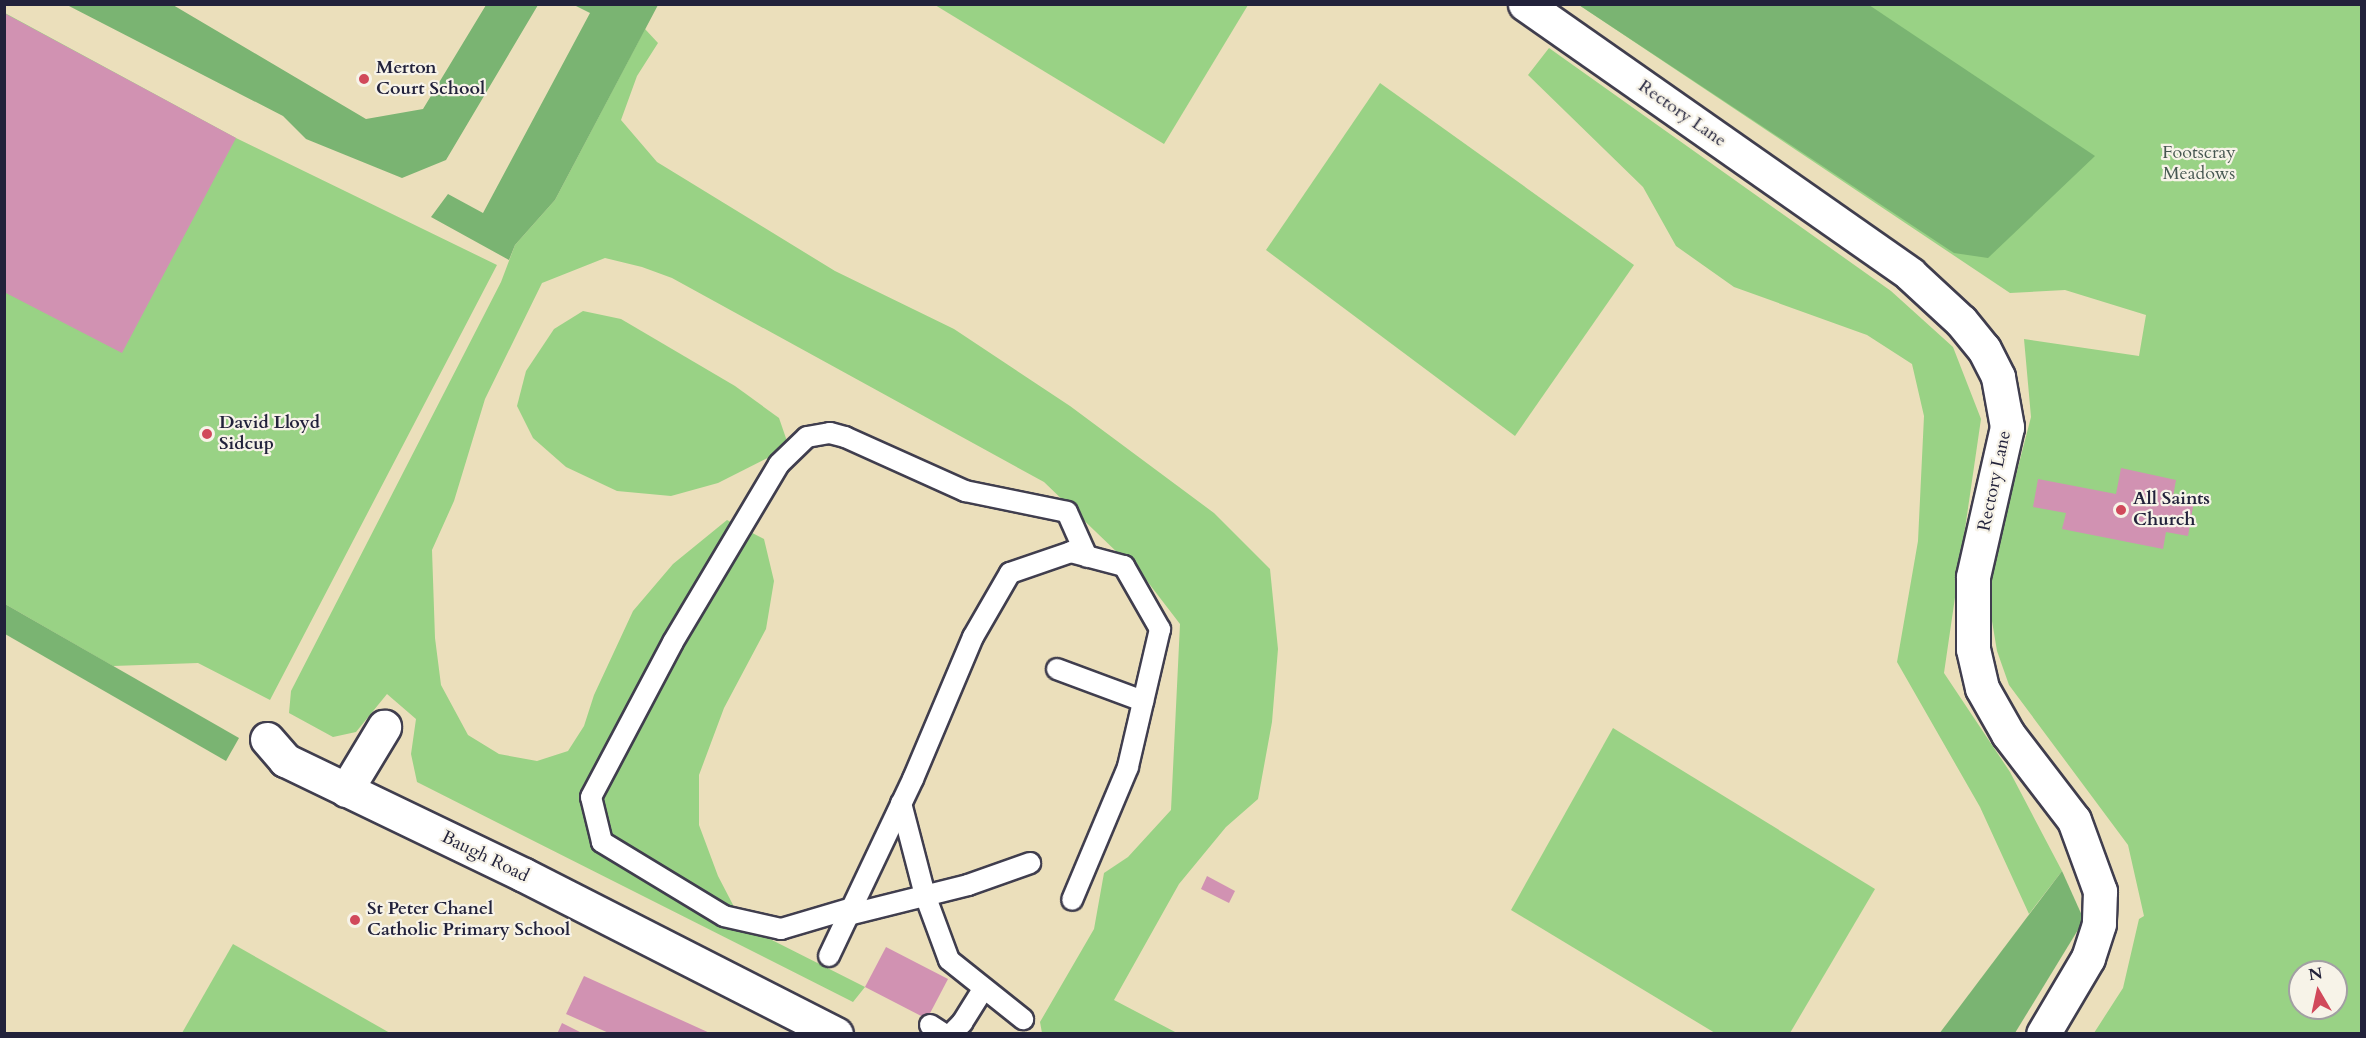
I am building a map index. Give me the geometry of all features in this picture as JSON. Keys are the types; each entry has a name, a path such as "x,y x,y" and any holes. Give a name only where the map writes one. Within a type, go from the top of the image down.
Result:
{"street":[{"name":"Rectory Lane","path":"1525,4 1910,274 1961,321 1994,368 2005,398 2007,427 1973,577 1973,649 1982,688 2008,734 2074,820 2100,891 2099,924 2088,958 2043,1034"},
{"path":"346,790 384,727"},
{"name":"Baugh Road","path":"267,739 285,760 836,1034"}],"lane":[{"path":"1030,863 925,895 781,929 724,916 602,842 591,797 673,642 779,464 807,437 830,433 845,437 965,491 1067,512 1087,556"},
{"path":"829,956 901,803 973,637 1010,573 1071,552 1124,567 1160,629 1128,767 1072,900"},
{"path":"1057,669 1143,701"},
{"path":"901,803 925,895 949,960 1023,1019"},
{"path":"951,1034 962,1023 983,989"}],"green space":[{"path":"67,5 173,5 366,119 423,109 486,5 538,5 446,160 402,178 306,139 283,116"},
{"path":"574,5 658,5 555,200 515,245 509,260 431,217 448,194 483,213 590,13"},
{"path":"935,5 1248,5 1164,144"},
{"name":"Footscray Meadows","path":"1579,5 2361,5 2361,1033 2094,1033 2123,988 2139,919 2144,916 2128,845 2009,685 1997,651 1990,609 1993,564 2031,417 2024,339 2139,356 2146,315 2065,290 2010,293"},
{"path":"1579,5 1869,5 2095,156 1988,258 1954,253"},
{"name":"David Lloyd Sidcup","path":"5,13 236,138 497,265 270,700 198,663 113,666 5,604"},
{"path":"645,29 658,43 637,76 621,120 657,162 835,271 954,329 1070,406 1214,513 1270,569 1278,649 1272,722 1258,799 1226,827 1179,884 1114,1000 1177,1033 1042,1033 1040,1022 1094,929 1104,873 1128,857 1171,810 1180,624 1147,581 1044,482 672,278 642,267 605,258 542,283 485,399 454,501 432,550 435,638 441,685 468,735 499,754 537,761 568,751 584,726 594,695 633,611 673,564 727,520 764,539 774,581 766,629 724,708 699,775 699,825 718,876 744,926 865,987 853,1002 417,782 411,754 416,719 387,694 356,732 333,737 289,713 291,691 501,282 515,245 555,200"},
{"path":"1549,48 1891,291 1953,347 1981,419 1944,673 2010,772 2062,871 2029,914 1980,807 1897,662 1918,541 1924,416 1912,364 1867,335 1734,287 1676,246 1643,187 1528,75"},
{"path":"1380,83 1634,265 1515,436 1266,250"},
{"path":"583,311 621,319 735,386 779,418 789,447 718,483 671,496 617,491 566,467 533,438 517,406 526,371 554,329"},
{"path":"5,604 239,738 226,761 5,634"},
{"path":"1613,728 1875,889 1790,1033 1715,1033 1511,910"},
{"path":"2062,871 2084,920 2015,1033 1939,1034"},
{"path":"233,944 390,1033 182,1033"}],"building":[{"path":"4,13 236,138 122,353 4,292"},
{"name":"All Saints Church","path":"2121,468 2176,480 2173,497 2194,501 2188,536 2166,532 2163,549 2062,529 2066,513 2033,507 2038,479 2116,494"},
{"path":"1207,876 1235,891 1229,903 1201,889"},
{"path":"886,947 948,979 927,1019 865,987"},
{"path":"584,976 712,1034 611,1034 566,1014"},
{"path":"562,1023 584,1034 557,1034"}],"place":[{"name":"Merton Court School","path":"364,79"},
{"name":"David Lloyd Sidcup","path":"207,434"},
{"name":"All Saints Church","path":"2121,510"},
{"name":"St Peter Chanel Catholic Primary School","path":"355,920"}]}
